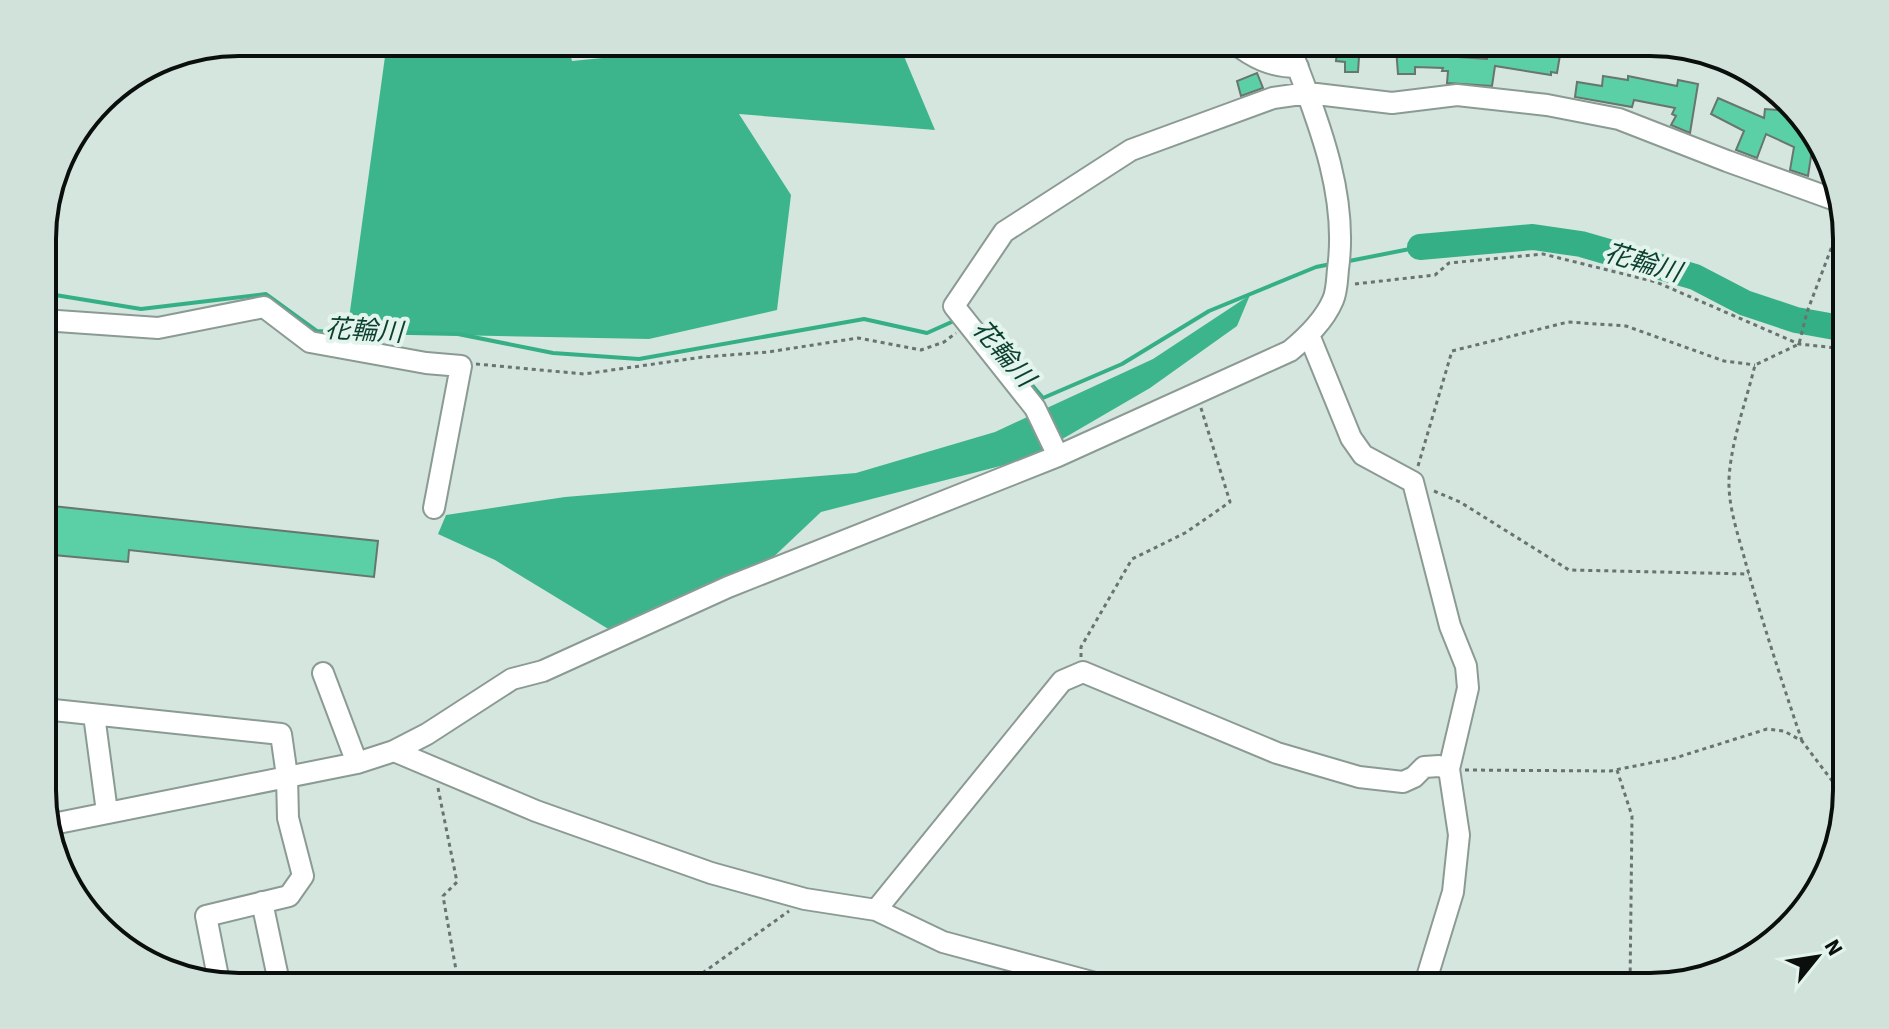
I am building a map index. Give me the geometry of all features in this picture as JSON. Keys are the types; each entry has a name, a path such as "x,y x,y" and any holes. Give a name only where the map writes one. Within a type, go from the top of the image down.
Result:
{"street":[{"path":"1251,56 1280,67 1298,67"},
{"path":"59,822 357,763 394,751 427,734 512,679 543,671 728,587 1058,456 1290,351 1309,335 1334,299 1340,255 1338,206 1328,151 1294,56"},
{"path":"1058,456 1035,408 954,306 1004,232 1131,150 1273,98 1308,93 1392,103 1457,95 1547,105 1619,119 1828,197"},
{"path":"56,321 158,328 264,307 310,342 426,363 461,366 434,508"},
{"path":"1309,335 1351,438 1363,455 1413,482 1450,626 1466,666 1468,688 1449,769 1459,835 1453,892 1428,973"},
{"path":"876,910 1062,681 1083,672 1277,753 1359,777 1403,782 1424,767 1449,769"},
{"path":"323,673 357,763"},
{"path":"56,710 281,734 287,776 288,818 303,876 289,896 206,916 217,971"},
{"path":"94,715 107,812"},
{"path":"394,751 536,811 696,868 805,899 876,910 943,942 1058,973"},
{"path":"262,902 277,973"}],"path":[{"path":"1799,344 1807,312 1833,244"},
{"path":"1336,286 1435,275 1449,263 1543,254 1656,282 1799,344 1833,348"},
{"path":"1749,574 1569,570 1460,502 1413,482 1452,351 1568,322 1626,326 1724,361 1755,365 1799,344"},
{"path":"461,366 480,363 584,374 858,338 921,350 944,342 969,324"},
{"path":"1755,365 1735,443 1729,480 1731,508 1770,650 1802,741 1833,782"},
{"path":"1083,672 1081,647 1132,559 1185,533 1230,502 1196,393"},
{"path":"1449,769 1567,773 1617,770 1675,758 1767,729 1784,731 1802,741"},
{"path":"434,769 457,882 443,896 457,973"},
{"path":"1617,770 1632,816 1630,973"},
{"path":"702,973 805,899"}],"green space":[{"path":"385,56 571,56 572,61 622,56 904,56 935,130 739,114 791,195 777,310 649,339 347,333"},
{"path":"1250,295 1237,326 1150,388 1028,459 821,512 766,564 610,630 495,560 438,534 446,515 565,497 856,473 995,432 1153,359"}],"building":[{"path":"1337,56 1359,56 1358,72 1345,72 1345,62 1336,61"},
{"path":"1397,56 1487,59 1487,56 1560,56 1557,73 1551,72 1551,75 1495,66 1492,86 1447,83 1448,71 1442,71 1443,68 1415,67 1415,74 1398,74"},
{"path":"1257,73 1263,88 1241,96 1237,81"},
{"path":"1603,76 1628,80 1628,76 1677,86 1678,80 1698,84 1690,133 1671,125 1676,116 1672,114 1675,108 1634,100 1632,107 1575,97 1577,82 1602,86"},
{"path":"1718,98 1764,118 1765,109 1780,111 1811,154 1808,176 1790,170 1794,147 1766,134 1757,158 1736,150 1744,131 1711,114"},
{"path":"56,506 378,541 374,577 129,550 128,562 56,555"}],"waterway":[{"name":"花輪川","path":"1420,247 1533,237 1581,244 1695,277 1745,303 1796,320 1833,327"},
{"name":"花輪川","path":"1344,262 1420,247"},
{"name":"花輪川","path":"994,340 1043,398 1122,364 1209,311 1316,267 1331,264"},
{"name":"花輪川","path":"56,295 141,309 266,294 317,331 458,334 553,353 639,359 864,319 927,333 956,320"}]}
